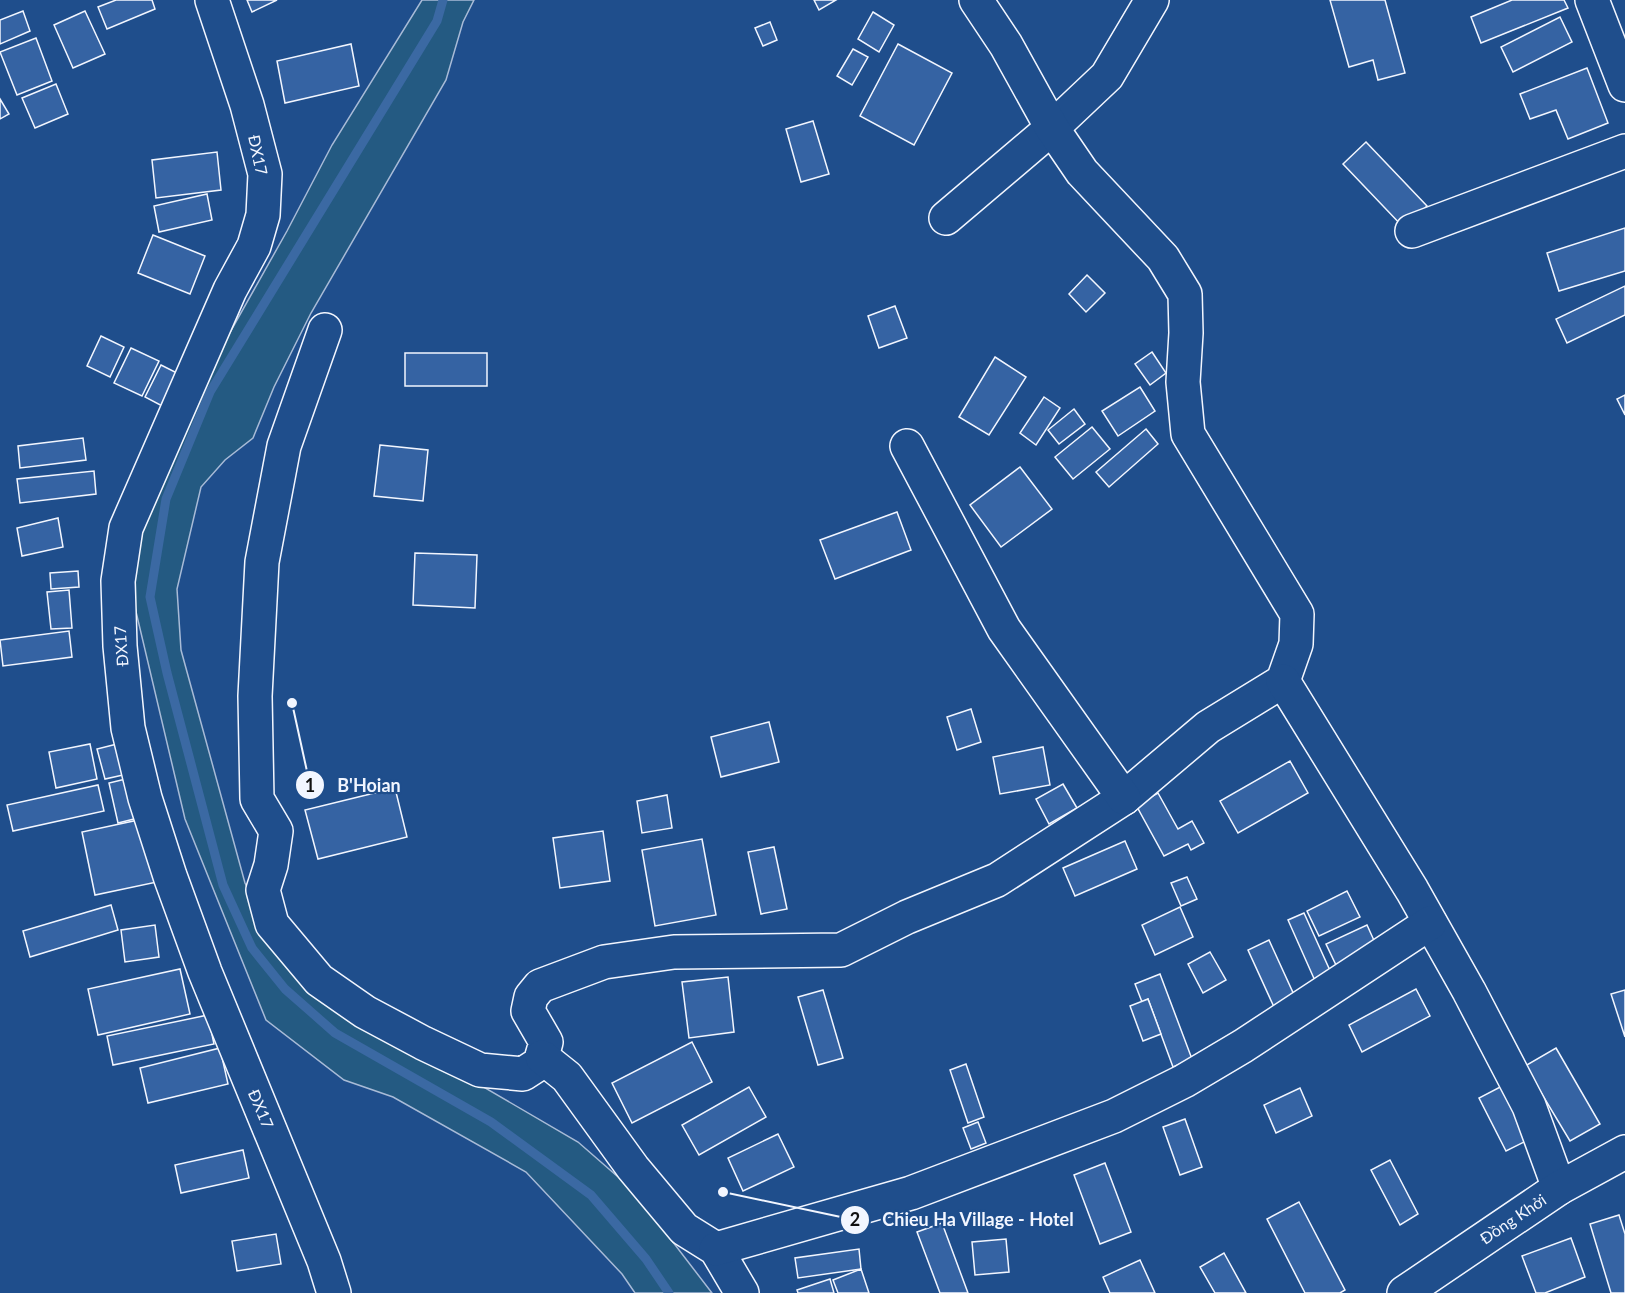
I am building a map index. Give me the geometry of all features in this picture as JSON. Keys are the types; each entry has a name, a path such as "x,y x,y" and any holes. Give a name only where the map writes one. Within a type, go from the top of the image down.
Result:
{"street":[{"name":"ĐX17","path":"212,0 247,105 265,174 263,215 254,246 231,290 126,528 118,581 120,646 128,728 145,798 170,876 205,972 324,1261 334,1293"},
{"path":"325,330 284,446 262,562 255,696 256,799 276,831 271,865 263,890 272,924 319,980 365,1012 480,1070 523,1074 540,1063 546,1042 528,1011 531,997 540,986 604,962 675,952 841,950 907,917 997,880 1124,798 1208,727 1283,681 1296,644 1297,614 1188,434 1183,382 1185,294 1163,258 1082,172 1052,128 1006,45 976,0"},
{"path":"946,218 1052,128 1107,76 1152,0"},
{"path":"1592,0 1625,85"},
{"path":"1412,231 1625,151"},
{"path":"907,446 1004,629 1124,798"},
{"path":"1283,681 1430,923 1529,1106 1559,1188"},
{"path":"716,1249 911,1193 1114,1116 1184,1081 1233,1052 1430,923"},
{"path":"542,1057 567,1077 633,1168 684,1229 716,1249 742,1293"},
{"name":"Đồng Khởi","path":"1404,1293 1559,1188 1625,1152"}],"shaded area":[{"path":"422,0 474,0 463,22 446,80 311,313 274,387 253,438 225,460 201,487 177,589 181,650 245,883 280,955 347,1020 432,1057 578,1142 633,1190 712,1293 635,1293 622,1274 526,1172 393,1097 344,1080 266,1020 185,819 133,599 140,523 174,432 287,231 332,145"}],"building":[{"path":"116,0 152,0 155,9 107,29 98,7"},
{"path":"247,0 277,0 252,12"},
{"path":"814,0 836,0 819,10"},
{"path":"1330,0 1385,0 1405,73 1378,80 1373,60 1349,67"},
{"path":"1512,0 1564,0 1568,8 1481,43 1471,17"},
{"path":"23,11 30,31 0,44 0,20"},
{"path":"85,11 105,54 73,68 54,25"},
{"path":"873,12 894,25 879,52 858,39"},
{"path":"1560,17 1572,42 1513,72 1501,47"},
{"path":"770,22 777,40 763,46 755,28"},
{"path":"36,38 52,81 17,95 0,52"},
{"path":"351,44 359,86 285,103 277,61"},
{"path":"898,44 952,73 914,145 860,116"},
{"path":"853,49 868,57 852,85 837,76"},
{"path":"1587,68 1608,123 1568,139 1556,110 1530,119 1520,94"},
{"path":"56,84 68,114 35,128 22,98"},
{"path":"0,99 9,114 0,119"},
{"path":"813,121 829,174 801,182 786,129"},
{"path":"1366,142 1427,206 1404,228 1343,164"},
{"path":"217,152 221,190 156,198 152,160"},
{"path":"207,194 212,220 159,232 154,206"},
{"path":"1625,228 1625,271 1559,291 1547,253"},
{"path":"153,235 205,256 190,294 138,273"},
{"path":"1087,275 1105,293 1086,312 1069,294"},
{"path":"1625,286 1625,315 1567,343 1556,319"},
{"path":"895,306 907,338 879,348 868,316"},
{"path":"101,336 124,347 110,377 87,366"},
{"path":"131,348 159,361 142,396 114,383"},
{"path":"1152,352 1166,373 1150,385 1135,364"},
{"path":"405,353 487,353 487,386 405,386"},
{"path":"995,357 1026,377 989,435 959,417"},
{"path":"161,365 183,376 166,408 145,397"},
{"path":"1140,387 1155,411 1118,436 1102,411"},
{"path":"1625,395 1625,415 1617,399"},
{"path":"1044,397 1060,408 1036,445 1020,433"},
{"path":"1074,409 1085,424 1059,444 1048,430"},
{"path":"1092,427 1110,449 1073,479 1055,457"},
{"path":"1146,429 1158,444 1109,487 1096,472"},
{"path":"83,438 86,460 20,468 18,446"},
{"path":"380,445 428,450 423,501 374,496"},
{"path":"1020,467 1052,509 1001,547 970,505"},
{"path":"94,471 96,494 20,503 17,479"},
{"path":"897,512 911,550 835,579 820,540"},
{"path":"58,518 63,547 22,556 17,528"},
{"path":"415,553 477,555 475,608 413,605"},
{"path":"78,571 79,587 51,589 50,573"},
{"path":"69,590 72,628 51,629 47,592"},
{"path":"69,631 72,657 3,666 0,640"},
{"path":"971,709 981,742 957,750 947,717"},
{"path":"769,722 779,762 721,777 711,737"},
{"path":"125,742 132,773 105,779 97,749"},
{"path":"90,744 97,779 56,788 49,752"},
{"path":"1043,747 1050,785 1000,794 993,757"},
{"path":"1290,761 1308,793 1238,833 1220,801"},
{"path":"134,777 142,817 118,823 109,783"},
{"path":"1063,784 1077,808 1049,824 1036,799"},
{"path":"98,785 104,811 13,831 7,805"},
{"path":"395,788 407,837 318,859 305,810"},
{"path":"1158,793 1178,829 1192,821 1204,843 1191,850 1188,844 1164,856 1136,805"},
{"path":"667,795 672,828 642,833 637,801"},
{"path":"143,819 157,882 95,895 82,832"},
{"path":"603,831 610,881 560,888 553,838"},
{"path":"702,839 716,915 655,926 642,850"},
{"path":"1125,841 1137,869 1075,896 1063,868"},
{"path":"774,847 787,909 761,914 748,852"},
{"path":"1187,877 1197,899 1181,906 1171,883"},
{"path":"1347,891 1360,917 1319,936 1307,911"},
{"path":"111,905 118,930 30,957 23,931"},
{"path":"1180,907 1193,937 1155,955 1142,925"},
{"path":"1304,913 1332,975 1316,983 1288,920"},
{"path":"155,925 159,957 125,962 121,930"},
{"path":"1367,925 1377,947 1336,965 1326,944"},
{"path":"1269,940 1295,997 1274,1007 1248,950"},
{"path":"1210,952 1226,980 1203,993 1188,964"},
{"path":"180,969 190,1014 98,1035 88,989"},
{"path":"1160,974 1192,1059 1173,1067 1148,999 1142,1002 1135,984"},
{"path":"728,977 734,1032 689,1038 682,982"},
{"path":"1416,989 1430,1016 1362,1052 1349,1025"},
{"path":"823,990 843,1058 818,1065 798,997"},
{"path":"1625,990 1625,1037 1611,994"},
{"path":"1148,999 1161,1034 1143,1041 1130,1006"},
{"path":"208,1015 214,1044 113,1065 107,1036"},
{"path":"692,1042 712,1082 632,1123 612,1083"},
{"path":"220,1048 228,1084 148,1103 140,1068"},
{"path":"1556,1048 1600,1124 1570,1141 1525,1066"},
{"path":"966,1064 984,1117 968,1123 950,1070"},
{"path":"1504,1085 1532,1138 1506,1151 1479,1098"},
{"path":"749,1087 766,1117 699,1155 682,1125"},
{"path":"1300,1088 1312,1116 1276,1133 1264,1105"},
{"path":"1185,1119 1202,1167 1180,1175 1163,1127"},
{"path":"978,1122 986,1143 971,1149 963,1128"},
{"path":"778,1134 794,1167 743,1191 728,1158"},
{"path":"243,1150 249,1178 181,1193 175,1165"},
{"path":"1390,1160 1418,1214 1400,1225 1371,1170"},
{"path":"1105,1163 1131,1232 1100,1244 1074,1175"},
{"path":"1299,1202 1345,1290 1340,1293 1305,1293 1267,1219"},
{"path":"1619,1215 1625,1234 1625,1293 1611,1293 1590,1224"},
{"path":"942,1223 968,1293 940,1293 917,1232"},
{"path":"276,1234 281,1264 237,1271 232,1241"},
{"path":"1571,1238 1585,1277 1545,1293 1536,1293 1522,1256"},
{"path":"1006,1239 1009,1272 975,1275 972,1242"},
{"path":"859,1249 861,1269 798,1278 795,1258"},
{"path":"1224,1253 1246,1293 1215,1293 1200,1267"},
{"path":"1140,1260 1155,1293 1110,1293 1103,1277"},
{"path":"861,1269 869,1293 838,1293 833,1280"},
{"path":"830,1279 834,1293 798,1293 797,1290"}],"waterway":[{"path":"443,0 437,21 210,392 166,499 150,597 167,673 223,885 252,948 285,989 335,1033 491,1122 591,1195 646,1259 669,1293"}],"place":[{"name":"B'Hoian","path":"292,703"},
{"name":"Chieu Ha Village - Hotel","path":"723,1192"}]}
